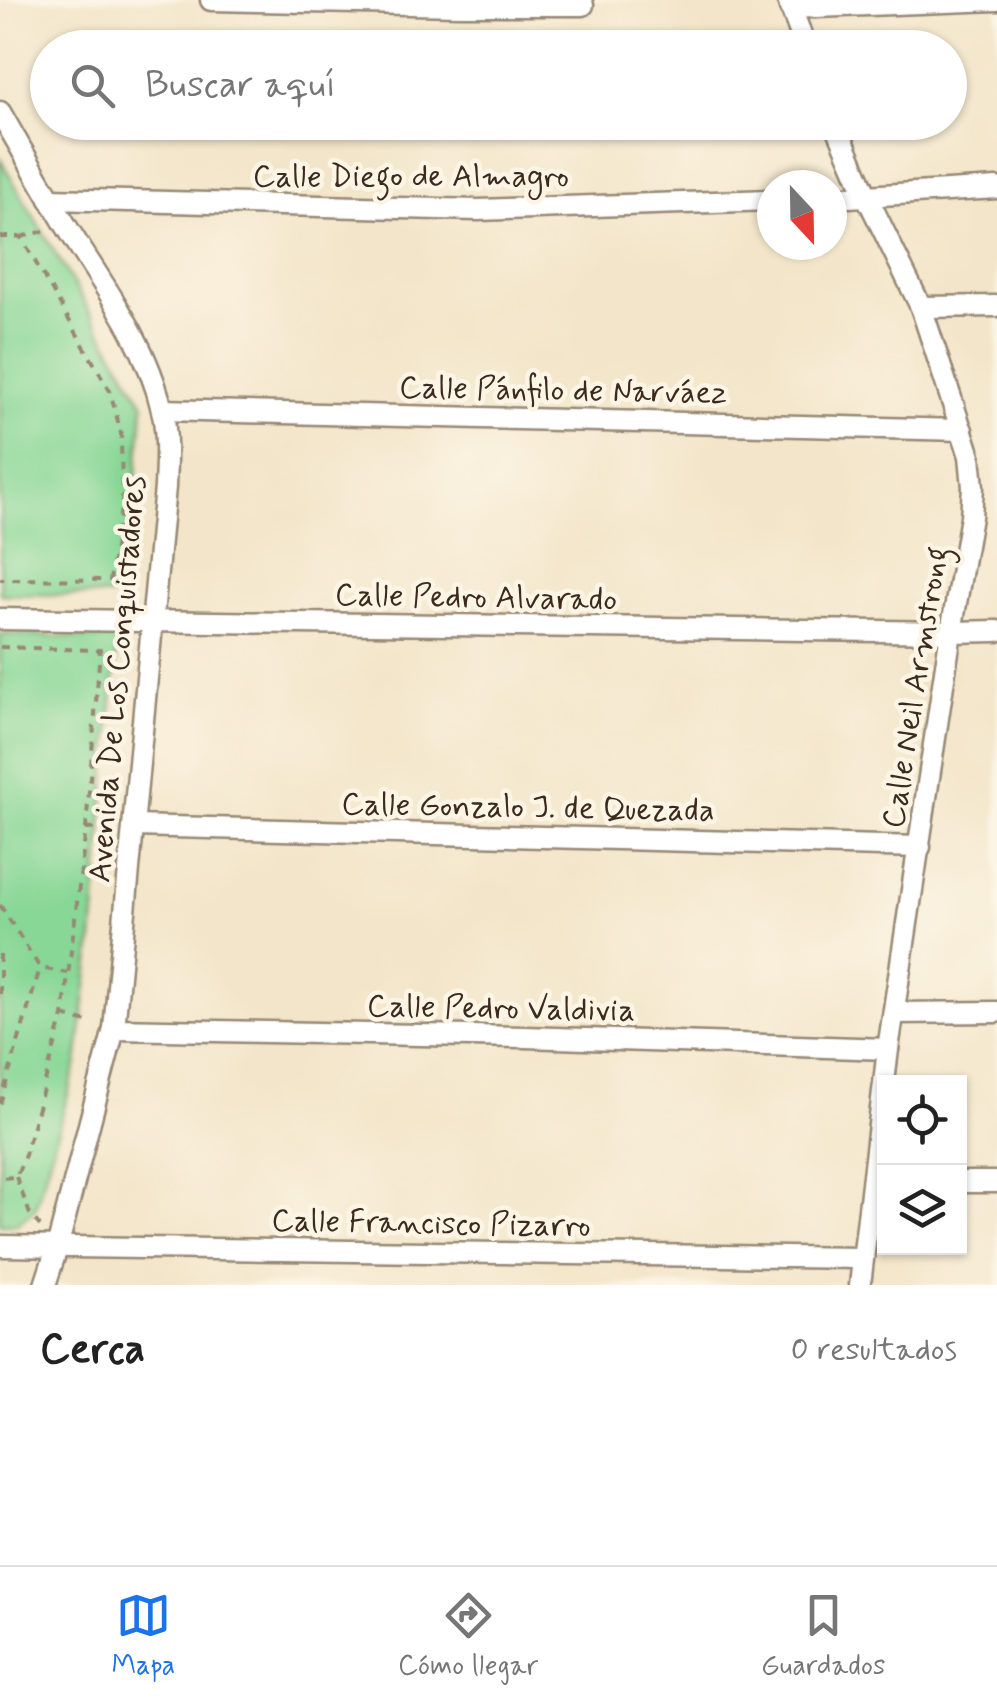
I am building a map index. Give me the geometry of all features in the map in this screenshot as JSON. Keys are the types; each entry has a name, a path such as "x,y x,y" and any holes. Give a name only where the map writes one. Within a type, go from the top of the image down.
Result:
{"street":[{"path":"211,0 583,4"},
{"path":"799,30 789,4 997,0"},
{"name":"Avenida De Los Conquistadores","path":"0,112 130,328 149,366 166,437 165,487 114,1029 44,1285"},
{"name":"Calle Neil Armstrong","path":"842,140 921,307 970,456 974,487 888,1049 878,1165"},
{"path":"847,197 997,188"},
{"name":"Calle Diego de Almagro","path":"50,199 478,210 757,201"},
{"path":"921,307 997,306"},
{"name":"Calle Pánfilo de Narváez","path":"162,410 962,430"},
{"name":"Calle Pedro Alvarado","path":"0,619 997,631"},
{"name":"Calle Gonzalo J. de Quezada","path":"134,826 920,846"},
{"path":"894,1013 997,1012"},
{"name":"Calle Pedro Valdivia","path":"114,1029 888,1049"},
{"path":"967,1182 997,1182"},
{"name":"Calle Neil Armstrong","path":"860,1285 861,1258 877,1183"},
{"name":"Calle Francisco Pizarro","path":"0,1246 861,1258"}],"path":[{"path":"0,237 21,237 110,392 120,433 122,502 110,580 0,579"},
{"path":"0,647 100,650 86,829 62,1016 16,1177 30,1214 56,1248"},
{"path":"0,905 40,968 68,973"},
{"path":"0,954 0,1001"},
{"path":"0,1104 40,968"},
{"path":"62,1016 114,1029"},
{"path":"0,1178 16,1177"}],"green space":[{"path":"0,159 144,404 124,596 0,594"},
{"path":"0,634 117,639 93,939 77,1063 35,1209 17,1224 0,1224"}]}
